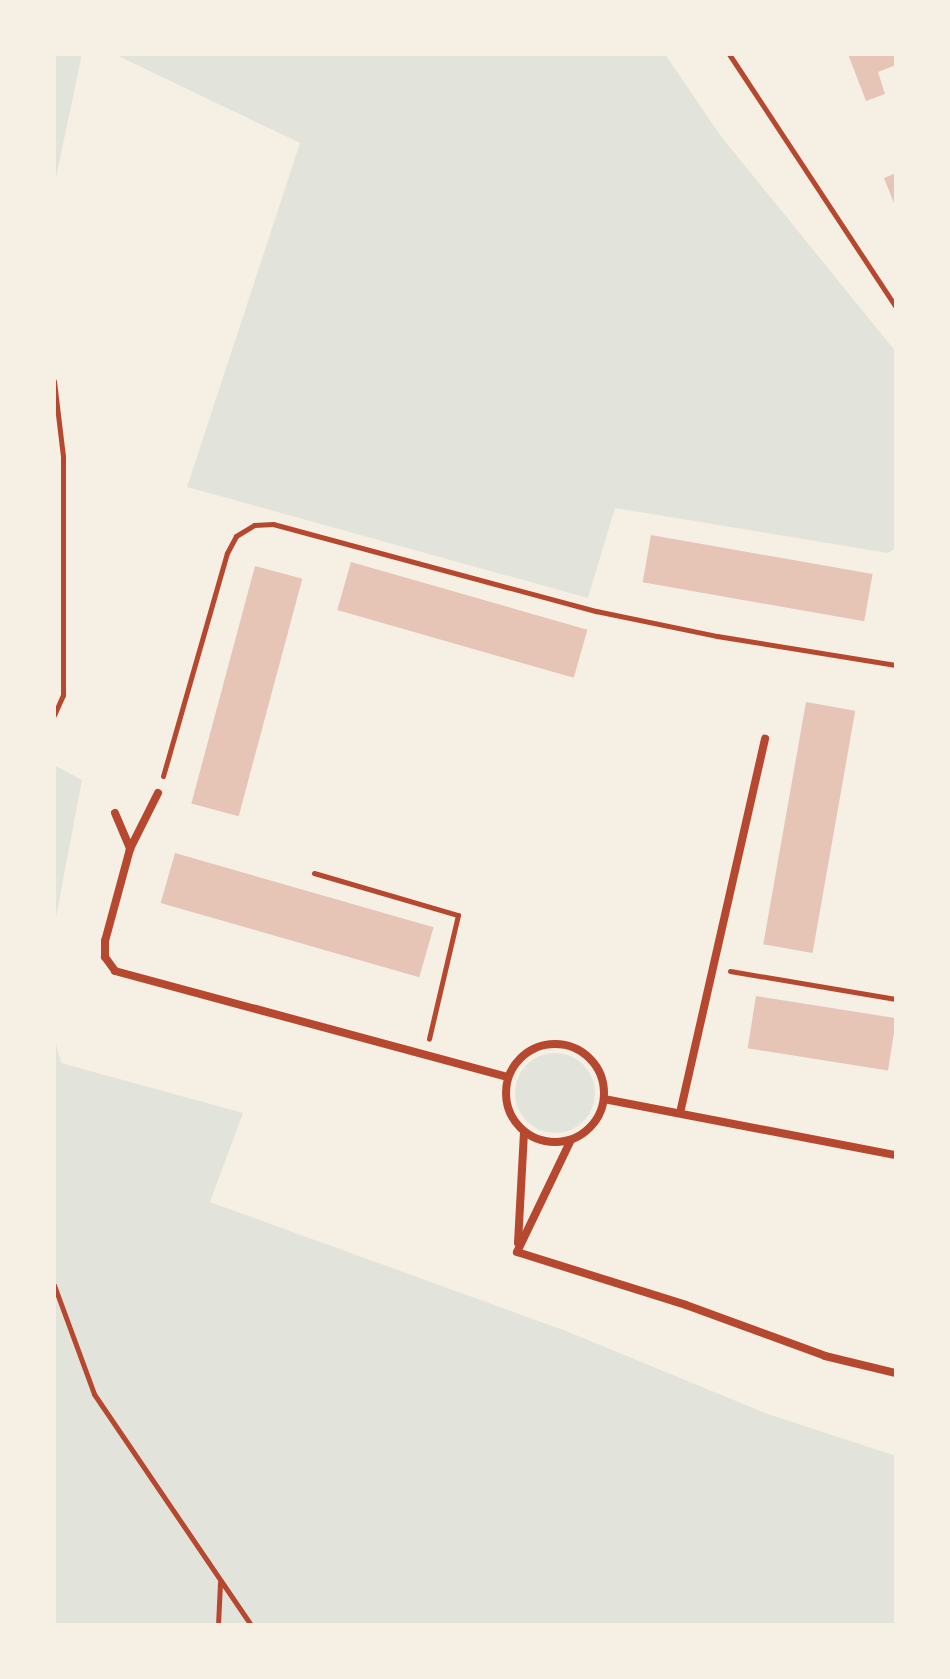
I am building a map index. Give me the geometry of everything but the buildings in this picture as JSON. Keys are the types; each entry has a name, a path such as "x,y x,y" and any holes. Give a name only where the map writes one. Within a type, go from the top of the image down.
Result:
{"street":[{"path":"680,1113 765,739"},
{"path":"158,793 130,849 105,941 105,957 115,971 508,1077"},
{"path":"115,813 130,849"},
{"path":"517,1252 571,1140 597,1120 604,1099 601,1073 593,1060 566,1044 535,1047 522,1056 508,1077 506,1101 512,1119 524,1132 555,1143 571,1140"},
{"path":"604,1099 896,1155"},
{"path":"517,1252 524,1132"},
{"path":"517,1252 686,1305 825,1356 896,1373"}],"path":[{"path":"729,54 896,307"},
{"path":"54,381 63,456 63,695 54,715"},
{"path":"158,793 227,553 236,536 254,525 273,524 596,611 717,636 896,665"},
{"path":"314,873 458,915 425,1056"},
{"path":"713,968 896,999"},
{"path":"54,1285 94,1394 251,1625"},
{"path":"218,1625 220,1581"}],"shaded area":[{"path":"54,54 82,54 54,187"},
{"path":"114,54 665,54 720,135 896,352 896,548 888,553 615,508 588,598 187,487 300,143"},
{"path":"54,765 82,780 54,928"},
{"path":"54,1035 61,1063 243,1113 210,1202 566,1331 765,1413 896,1456 896,1625 54,1625"},
{"path":"555,1053 570,1056 583,1065 592,1078 595,1093 592,1108 583,1121 570,1130 555,1133 540,1130 527,1121 518,1108 515,1093 518,1078 527,1065 540,1056"}]}
